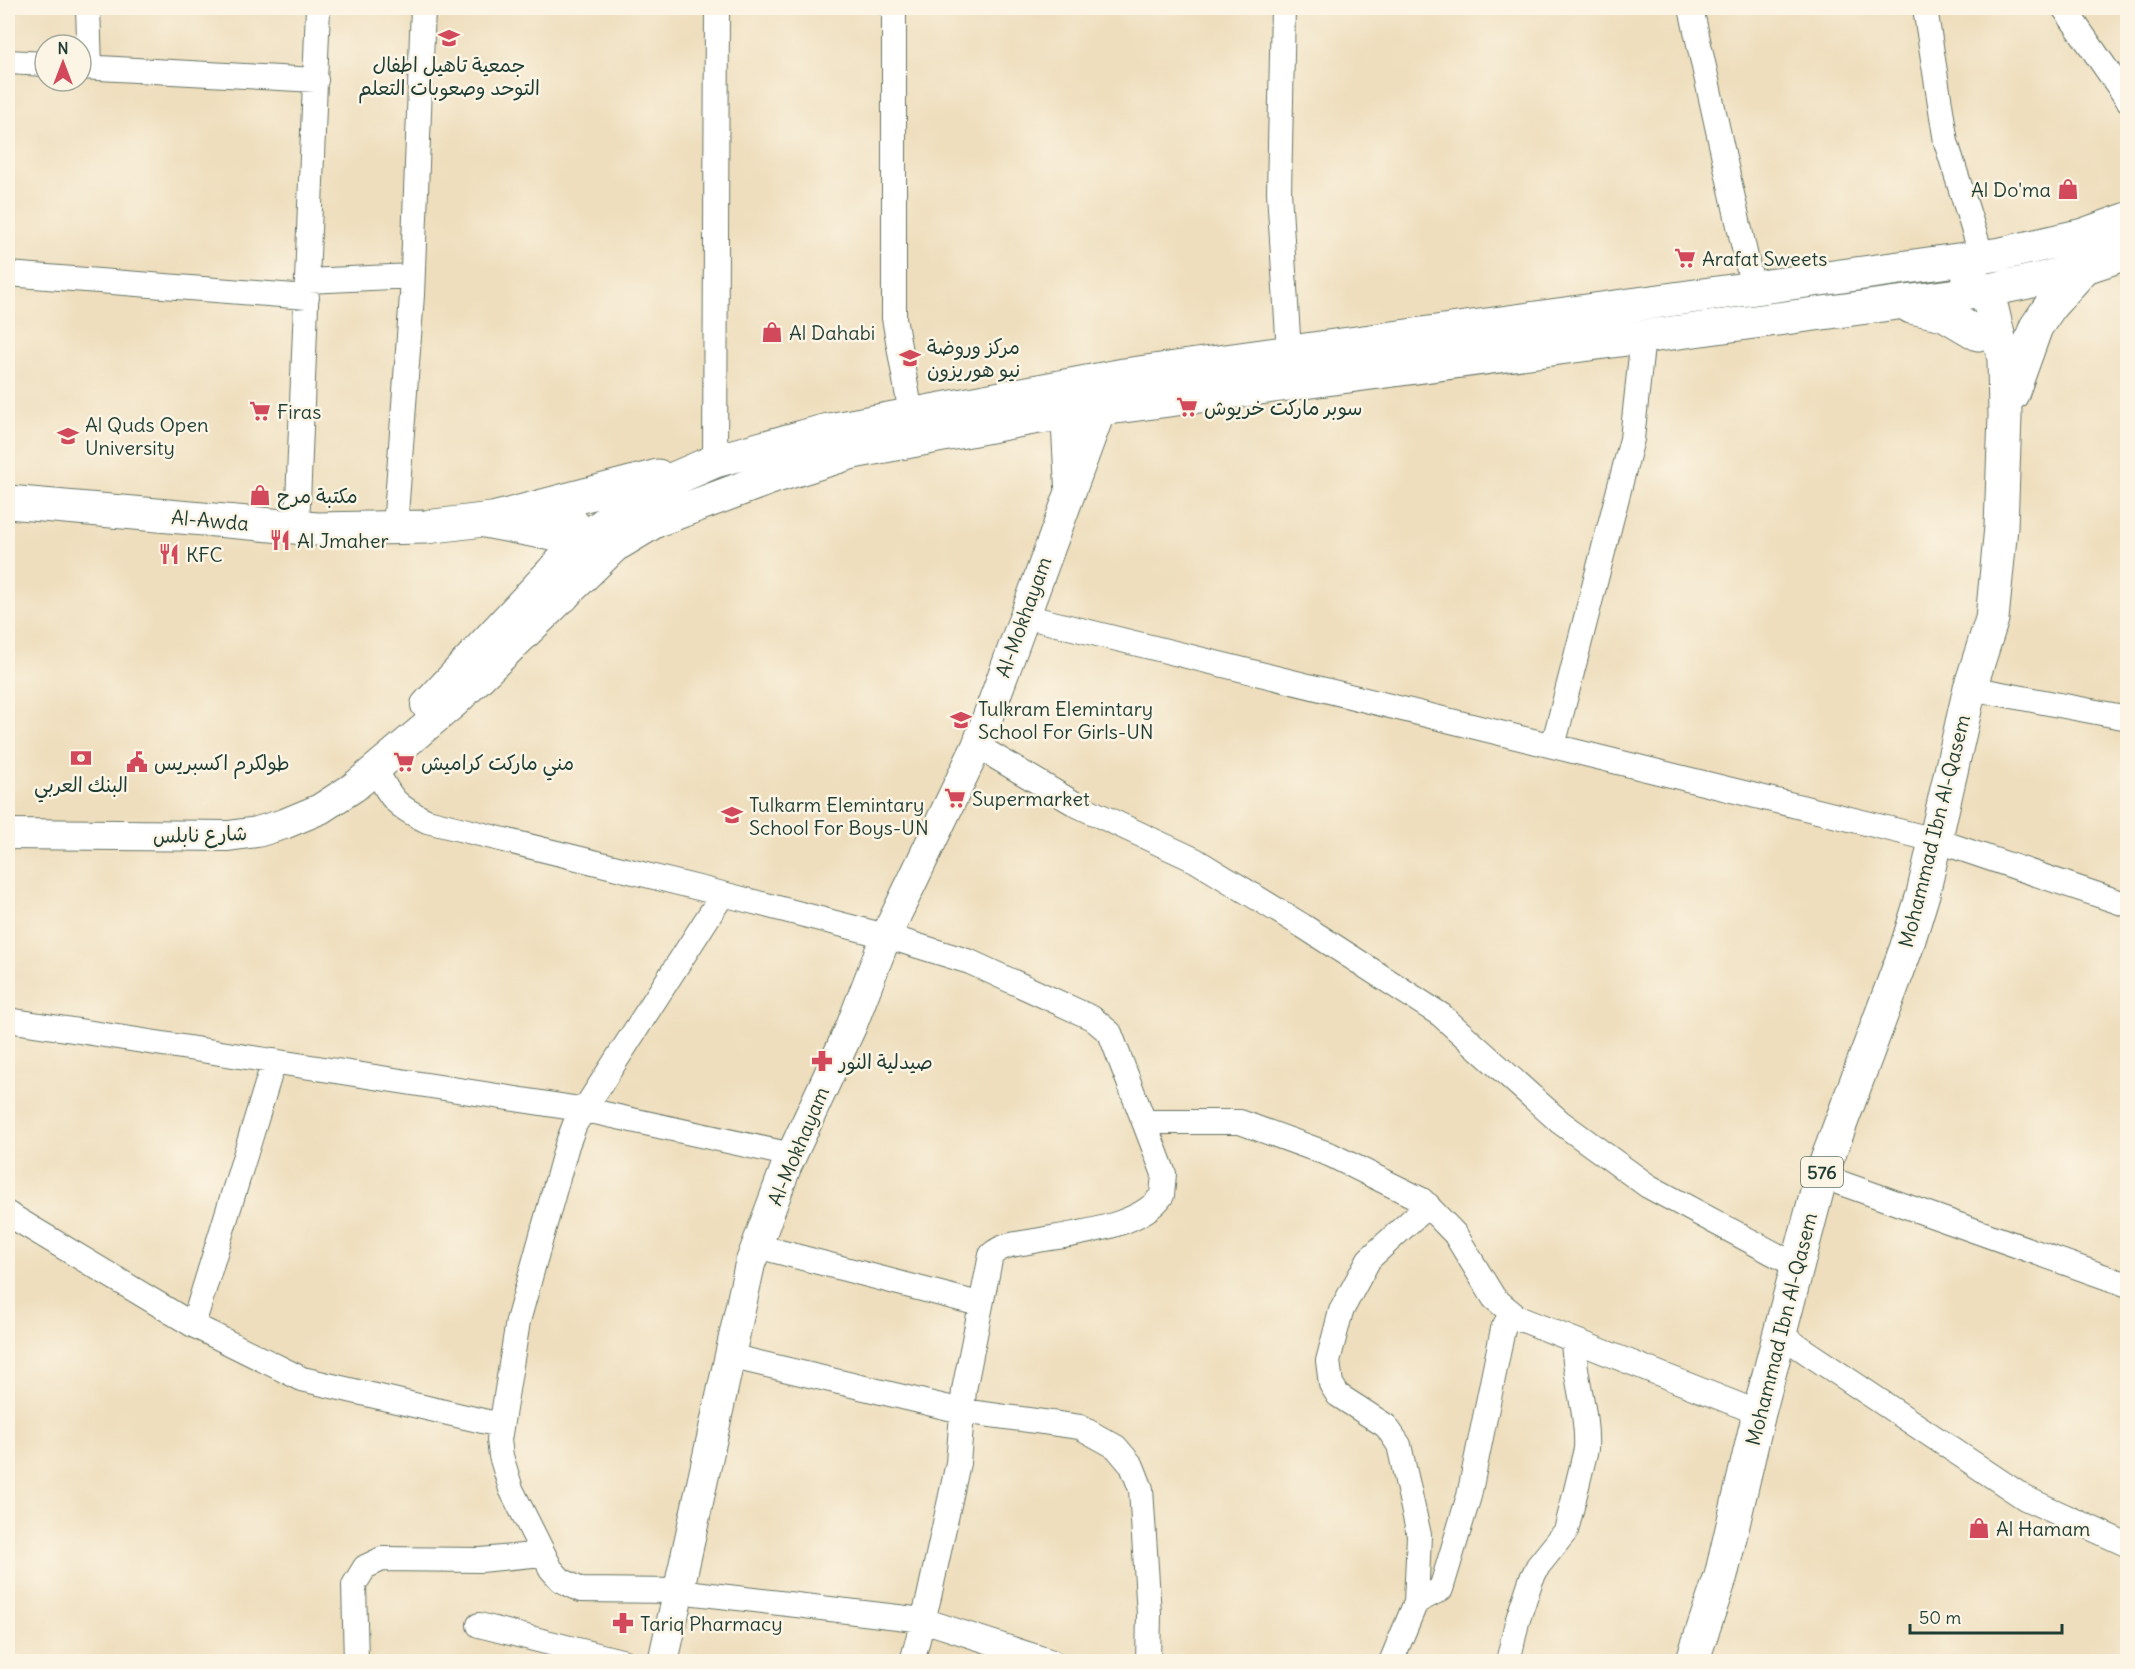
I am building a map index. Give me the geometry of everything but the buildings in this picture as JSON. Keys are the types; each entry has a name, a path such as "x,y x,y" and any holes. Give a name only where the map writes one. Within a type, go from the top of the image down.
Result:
{"main road":[{"path":"1970,688 1984,530 1988,441 1987,400 1978,334 1979,282 2018,250 2083,235 2127,219"},
{"path":"485,521 824,431 911,414 1071,398 1101,409 1894,304 1979,282 2084,268 2127,252"},
{"path":"583,540 619,543 657,520 773,477 853,452 936,434 1071,398 1290,352 1943,263 1979,282 1998,325 2002,348 2005,416 2001,527 1992,619 1970,688"},
{"path":"2005,416 2024,354 2036,327 2051,304 2084,268"},
{"path":"1894,304 1944,314 1978,334"},
{"path":"583,540 631,504 671,480 715,461"},
{"name":"Al-Awda","path":"8,502 297,527 395,528 485,521"},
{"path":"485,521 527,513 546,514 571,522 583,540 581,562 563,596"},
{"name":"Mohammad Ibn Al-Qasem","path":"1692,1662 1721,1576 1821,1176 1906,949 1923,894 1970,688"}],"street":[{"path":"87,33 88,8"},
{"path":"297,527 318,8"},
{"path":"395,528 412,276 423,8"},
{"path":"715,461 717,8"},
{"path":"894,8 894,318 911,414"},
{"path":"1283,8 1279,192 1290,352"},
{"path":"1691,8 1754,289"},
{"path":"1924,8 1946,142 1979,282"},
{"path":"2072,10 2127,100"},
{"path":"8,62 33,63"},
{"path":"93,67 316,80"},
{"path":"8,274 308,289 412,276"},
{"path":"1553,746 1632,439 1643,336"},
{"path":"1070,487 1071,398"},
{"name":"Al-Mokhayam","path":"663,1662 729,1356 757,1246 792,1155 851,1027 886,936 977,746 1070,487 1101,409"},
{"path":"376,769 434,694 583,540"},
{"path":"376,769 454,703 619,543"},
{"path":"1024,616 1935,840 2127,905"},
{"path":"1970,688 2127,718"},
{"path":"977,746 1077,805 1195,860 1304,926 1441,1015 1560,1122 1648,1186 1797,1266"},
{"path":"376,769 388,794 397,805 427,821 886,936 970,962 1102,1025 1117,1046 1164,1174 1165,1185 1156,1204 1147,1211 1104,1227 1006,1245 998,1249 987,1263 962,1411 958,1463 912,1662"},
{"name":"شارع نابلس","path":"8,834 228,836 257,832 320,809 354,787 376,769"},
{"path":"723,894 596,1091 575,1114 518,1321 500,1425 504,1473 543,1554 561,1580 580,1590 678,1591 923,1620 1052,1662"},
{"path":"8,1020 274,1061 792,1155"},
{"path":"193,1325 274,1061"},
{"path":"1144,1122 1240,1122 1331,1155 1428,1205 1455,1233 1494,1298 1511,1314 1760,1413"},
{"path":"1821,1176 2127,1285"},
{"path":"1391,1662 1416,1602 1419,1535 1399,1445 1386,1426 1338,1395 1327,1372 1341,1311 1369,1259 1428,1205"},
{"path":"8,1214 193,1325 302,1379 500,1425"},
{"path":"757,1246 979,1304"},
{"path":"1416,1602 1441,1589 1469,1496 1503,1329 1511,1314"},
{"path":"1781,1335 2025,1498 2127,1545"},
{"path":"1508,1662 1517,1622 1531,1580 1538,1566 1566,1531 1586,1449 1587,1437 1574,1369 1573,1340"},
{"path":"729,1356 962,1411 1080,1427 1108,1442 1125,1455 1141,1489 1149,1614 1148,1662"},
{"path":"357,1662 354,1585 359,1574 374,1562 394,1557 481,1560 543,1554"},
{"path":"480,1624 625,1662"}],"place":[{"name":"جمعية تاهيل اطفال التوحد وصعوبات التعلم","path":"449,38"},
{"name":"Al Do'ma","path":"2068,189"},
{"name":"Arafat Sweets","path":"1685,258"},
{"name":"Al Dahabi","path":"772,332"},
{"name":"مركز وروضة نيو هوريزون","path":"910,358"},
{"name":"سوبر ماركت خريوش","path":"1187,407"},
{"name":"Firas","path":"260,411"},
{"name":"Al Quds Open University","path":"68,436"},
{"name":"مكتبة مرح","path":"260,495"},
{"name":"Al Jmaher","path":"280,540"},
{"name":"KFC","path":"169,554"},
{"name":"Tulkram Elemintary School For Girls-UN","path":"961,720"},
{"name":"البنك العربي","path":"81,758"},
{"name":"طولكرم اكسبريس","path":"137,762"},
{"name":"مني ماركت كراميش","path":"404,762"},
{"name":"Supermarket","path":"955,798"},
{"name":"Tulkarm Elemintary School For Boys-UN","path":"732,815"},
{"name":"صيدلية النور","path":"822,1061"},
{"name":"Al Hamam","path":"1979,1528"},
{"name":"Tariq Pharmacy","path":"623,1623"}]}
